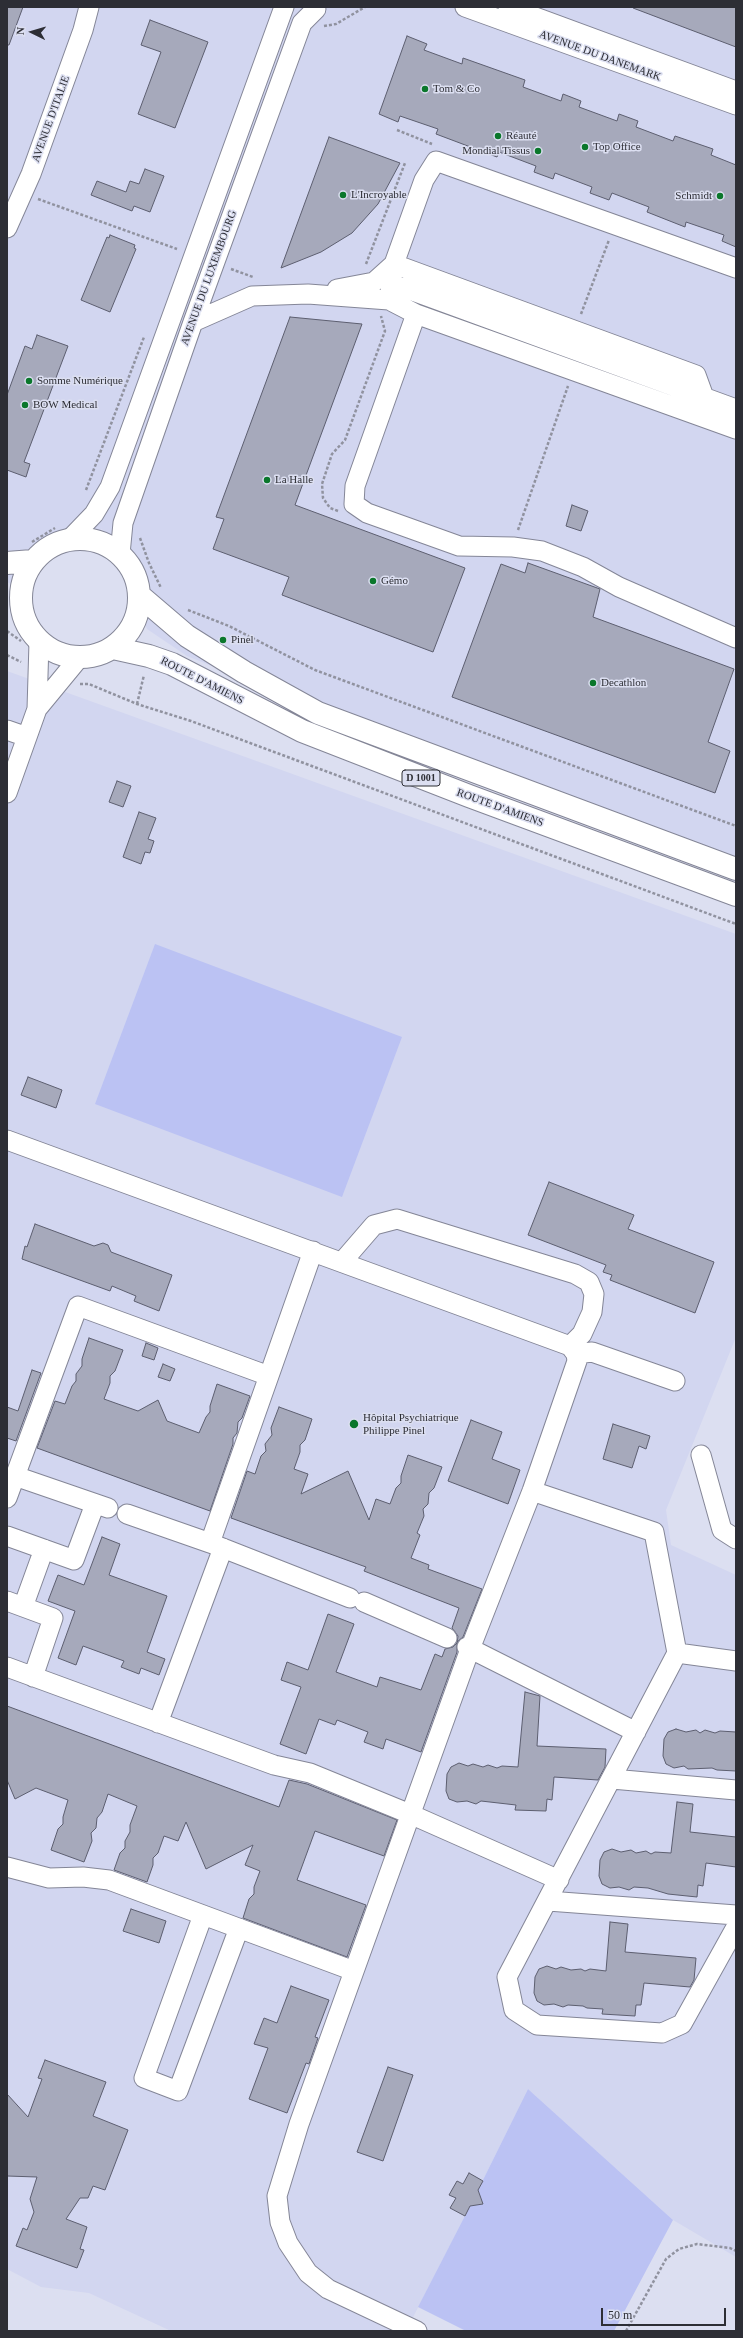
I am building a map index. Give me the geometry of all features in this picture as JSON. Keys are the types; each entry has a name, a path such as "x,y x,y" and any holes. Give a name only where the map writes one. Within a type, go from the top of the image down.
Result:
{"main road":[{"path":"7,563 30,552 43,551 56,544 63,533 105,544 120,554 130,566 136,580 139,595 137,615 128,634 113,648 91,657 78,658 31,645 29,629 15,610 20,600 30,552"},
{"name":"D 1001","path":"139,595 187,636 244,672 318,713 736,869"},
{"name":"ROUTE D'AMIENS","path":"113,648 149,656 172,664 302,731 476,799 736,895"}],"street":[{"name":"AVENUE D'ITALIE","path":"7,228 23,193 84,30 89,7"},
{"name":"AVENUE DU LUXEMBOURG","path":"63,533 94,514 110,487 284,7"},
{"name":"AVENUE DU DANEMARK","path":"465,7 736,105"},
{"name":"AVENUE DU DANEMARK","path":"508,7 736,91"},
{"name":"AVENUE DU LUXEMBOURG","path":"120,554 123,522 193,322 302,23 318,8"},
{"path":"387,293 394,264 424,180 436,161 736,268"},
{"path":"387,293 394,264"},
{"path":"394,264 696,375 704,397"},
{"path":"387,293 416,314 736,429"},
{"path":"193,322 252,296 387,293 704,397 736,409"},
{"path":"416,314 356,486 354,504 367,513 459,546 513,547 542,551 583,568 620,587 736,638"},
{"path":"31,645 38,709"},
{"path":"7,792 38,709 78,658"},
{"path":"7,730 27,737"},
{"path":"7,1140 342,1262 573,1350 592,1352 676,1381"},
{"path":"342,1262 374,1225 397,1219 575,1274 589,1282 594,1294 592,1312 573,1350 577,1361 532,1491 468,1648 299,2124 277,2196 280,2222 288,2243 308,2273 328,2289 417,2331"},
{"path":"158,1723 217,1546 269,1376 313,1252"},
{"path":"7,1498 11,1478 78,1306 269,1376"},
{"path":"701,1455 722,1530 736,1539"},
{"path":"7,1536 74,1560 101,1506 11,1478"},
{"path":"532,1491 654,1532 677,1653 507,1978 514,2010 537,2025 662,2033 682,2024 736,1927"},
{"path":"127,1514 217,1546 357,1600 447,1638"},
{"path":"33,1677 53,1618 15,1604 44,1550"},
{"path":"468,1648 636,1732"},
{"path":"677,1653 736,1661"},
{"path":"7,1667 274,1765 310,1774 410,1814 558,1880"},
{"path":"612,1779 736,1790"},
{"path":"7,1867 49,1878 83,1877 109,1880 354,1971"},
{"path":"548,1901 736,1915"},
{"path":"203,1915 144,2078 178,2091 239,1928"}],"path":[{"path":"397,130 440,146"},
{"path":"362,267 366,264 405,163"},
{"path":"23,193 177,249"},
{"path":"231,269 258,279"},
{"path":"345,514 330,508 323,498 322,484 332,454 345,440 385,331 387,293"},
{"path":"138,532 149,563 162,589"},
{"path":"30,552 63,533"},
{"path":"182,608 229,626 315,670 736,826"},
{"path":"7,631 31,645"},
{"path":"7,655 24,664 23,656"},
{"path":"59,682 88,684 136,704 191,721 736,924"},
{"path":"626,2331 666,2259 679,2249 697,2244 730,2248 736,2251"}],"shaded area":[{"path":"7,7 736,7 736,874 187,656 147,629 102,529 11,584 7,582"},
{"name":"Hôpital Psychiatrique Philippe Pinel","path":"7,671 736,934 736,1337 666,1510 671,1545 736,1575 736,2257 673,2220 528,2089 478,2190 481,2200 479,2205 470,2206 406,2331 171,2331 89,2293 41,2287 7,2269"},
{"path":"155,944 402,1037 342,1197 95,1104"},
{"path":"528,2089 673,2220 614,2331 466,2331 418,2307 470,2206 481,2200 478,2190"}],"building":[{"path":"7,7 23,7 9,45 7,45"},
{"path":"736,7 736,47 633,8"},
{"path":"150,20 208,42 175,128 138,114 161,52 141,45"},
{"path":"407,36 427,44 424,50 462,64 463,58 525,80 523,87 561,101 563,94 581,101 579,107 617,121 619,114 638,121 636,127 673,141 675,136 713,149 711,155 736,165 736,247 722,241 724,235 686,222 685,227 647,212 649,207 612,193 609,200 590,193 592,187 555,173 553,179 534,172 536,166 499,152 497,157 436,134 438,129 400,116 398,122 379,114"},
{"path":"329,137 400,163 378,204 352,233 321,252 281,268"},
{"path":"145,169 164,176 150,212 134,206 132,211 91,195 97,181 126,192 130,181 139,184"},
{"path":"110,235 135,245 134,248 136,249 110,312 81,300 107,237 109,238"},
{"path":"290,317 362,324 295,505 465,568 433,652 282,595 289,577 213,549 224,519 216,517"},
{"path":"37,335 68,346 24,462 30,464 26,477 7,470 7,395 25,346 32,349"},
{"path":"572,505 588,511 581,531 566,526"},
{"name":"Decathlon","path":"528,563 600,589 593,617 734,669 708,742 730,751 715,793 452,697 501,564 525,573"},
{"path":"117,781 131,786 123,807 109,802"},
{"path":"139,812 156,818 148,839 154,841 150,853 145,852 141,864 123,857"},
{"path":"28,1077 62,1090 56,1108 21,1095"},
{"path":"549,1182 634,1215 628,1229 714,1262 695,1313 610,1280 612,1275 603,1272 606,1265 528,1235"},
{"path":"35,1224 94,1246 103,1243 108,1245 111,1252 172,1275 159,1311 134,1301 136,1296 112,1286 110,1291 22,1259 25,1246 27,1247"},
{"path":"89,1338 123,1350 115,1371 110,1376 110,1383 104,1399 138,1411 158,1400 167,1421 199,1433 206,1417 210,1412 210,1406 217,1384 250,1396 242,1418 238,1422 237,1433 233,1438 233,1444 210,1511 37,1448 55,1401 65,1404 72,1386 76,1381 76,1374 82,1366 82,1359"},
{"path":"146,1343 158,1348 154,1360 142,1356"},
{"path":"163,1364 175,1369 170,1381 158,1377"},
{"path":"32,1370 41,1373 16,1441 7,1438 7,1407 18,1411"},
{"path":"279,1407 312,1419 305,1440 300,1445 300,1452 294,1469 308,1474 301,1494 348,1471 369,1520 376,1499 390,1504 396,1488 401,1483 401,1476 408,1455 442,1467 434,1488 429,1493 428,1504 423,1509 424,1516 417,1533 420,1535 411,1558 429,1565 428,1569 482,1589 463,1637 457,1642 458,1636 452,1628 459,1608 364,1571 366,1567 231,1518 247,1471 255,1474 261,1456 266,1451 265,1444 272,1435 271,1428"},
{"path":"471,1420 502,1432 492,1459 520,1470 508,1504 448,1481"},
{"path":"613,1424 650,1436 646,1449 639,1446 632,1468 603,1459"},
{"path":"102,1537 120,1544 109,1575 167,1596 147,1652 165,1659 159,1675 141,1668 139,1674 121,1667 124,1661 83,1646 76,1665 58,1658 75,1611 48,1601 58,1575 84,1585"},
{"path":"328,1614 354,1624 336,1672 377,1687 380,1677 421,1690 435,1654 442,1657 445,1649 453,1647 457,1643 457,1652 421,1752 386,1739 383,1749 364,1742 368,1732 337,1720 335,1725 319,1719 306,1754 280,1744 301,1687 281,1680 287,1662 308,1670"},
{"path":"525,1692 540,1696 537,1746 606,1749 605,1767 598,1780 554,1777 552,1800 547,1799 546,1811 515,1810 516,1805 481,1801 476,1804 467,1801 457,1802 449,1799 446,1791 447,1774 451,1767 459,1763 468,1766 473,1764 483,1767 488,1765 497,1768 502,1766 518,1767"},
{"path":"7,1706 279,1807 289,1780 307,1784 397,1820 384,1856 315,1831 297,1880 366,1905 347,1957 243,1918 249,1899 254,1894 254,1887 260,1871 245,1865 253,1845 206,1869 186,1822 178,1841 164,1836 158,1853 153,1858 153,1865 147,1882 114,1870 120,1853 125,1848 125,1841 130,1832 130,1825 137,1806 108,1794 102,1812 97,1818 96,1828 91,1833 92,1841 84,1862 51,1850 58,1829 63,1824 63,1817 68,1800 36,1788 15,1799 7,1780"},
{"path":"676,1729 686,1732 696,1730 700,1733 705,1730 715,1733 720,1731 736,1732 736,1771 717,1770 712,1768 688,1769 684,1766 674,1768 666,1764 663,1756 664,1739 668,1732"},
{"path":"677,1802 693,1804 690,1832 736,1837 736,1867 706,1863 703,1886 698,1885 697,1897 668,1894 648,1888 634,1887 629,1890 619,1887 610,1888 602,1884 599,1876 600,1860 604,1852 612,1849 621,1852 631,1850 636,1853 646,1851 651,1854 655,1852 671,1853"},
{"path":"131,1909 166,1921 159,1943 123,1931"},
{"path":"610,1922 628,1924 625,1952 696,1958 694,1980 690,1987 644,1983 641,2005 636,2005 635,2016 602,2014 603,2009 568,2005 563,2007 554,2004 544,2005 537,2001 534,1993 535,1977 539,1969 547,1966 556,1969 561,1967 571,1970 581,1969 585,1971 590,1969 606,1971"},
{"path":"291,1986 329,2000 315,2037 318,2038 309,2064 306,2063 287,2113 249,2099 268,2048 254,2044 264,2018 277,2023"},
{"path":"45,2060 106,2082 93,2116 128,2130 105,2190 93,2186 88,2198 80,2198 66,2219 87,2227 80,2249 84,2250 77,2268 16,2246 23,2228 27,2230 34,2212 30,2199 37,2177 7,2176 7,2094 28,2117 42,2079 38,2078"},
{"path":"388,2067 413,2075 383,2161 357,2152"},
{"path":"469,2173 483,2181 478,2190 483,2204 470,2206 465,2216 450,2208 456,2198 449,2195 457,2181 463,2184"}],"place":[{"name":"Tom & Co","path":"425,89"},
{"name":"Réauté","path":"498,136"},
{"name":"Top Office","path":"585,147"},
{"name":"Mondial Tissus","path":"538,151"},
{"name":"L'Incroyable","path":"343,195"},
{"name":"Schmidt","path":"720,196"},
{"name":"Somme Numérique","path":"29,381"},
{"name":"BOW Medical","path":"25,405"},
{"name":"La Halle","path":"267,480"},
{"name":"Gémo","path":"373,581"},
{"name":"Pinel","path":"223,640"},
{"name":"Decathlon","path":"593,683"},
{"name":"Hôpital Psychiatrique Philippe Pinel","path":"354,1424"}]}
